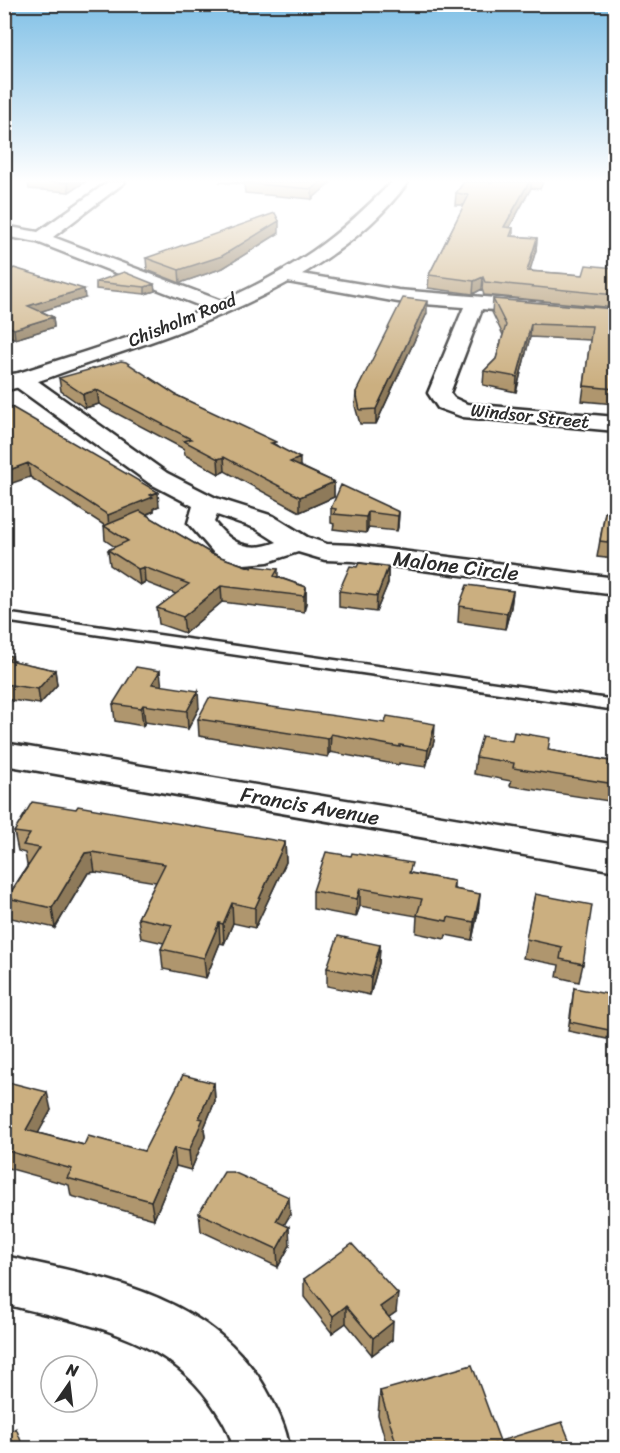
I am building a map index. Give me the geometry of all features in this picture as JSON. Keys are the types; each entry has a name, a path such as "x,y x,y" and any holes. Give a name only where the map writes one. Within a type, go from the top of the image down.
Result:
{"street":[{"path":"72,250 220,307"},
{"name":"Chisholm Road","path":"12,382 220,307 283,276 326,250"},
{"path":"283,276 398,296 615,314"},
{"name":"Windsor Street","path":"474,303 444,375 439,393 446,403 463,410 486,413 615,424"},
{"name":"Malone Circle","path":"12,382 158,478 207,503 264,522 297,543 325,552 353,553 615,587"},
{"path":"207,503 201,523 224,549 251,557 278,551 297,543"},
{"name":"Francis Avenue","path":"4,754 615,858"},
{"path":"4,1280 134,1311 185,1336 228,1376 259,1431 261,1449"}],"lane":[{"path":"4,617 615,705"}],"building":[{"path":"169,250 232,250 222,256 179,270 146,258"},
{"path":"442,250 533,250 527,271 583,275 586,265 615,268 615,295 485,282 483,277 474,281 429,275"},
{"path":"14,268 84,289 28,306 53,317 14,329 4,324 4,274"},
{"path":"124,272 154,284 145,287 96,282"},
{"path":"403,298 427,301 376,409 360,410 356,392"},
{"path":"493,299 615,309 615,389 584,386 592,326 531,324 517,377 484,371 496,359 506,325"},
{"path":"121,361 176,395 276,442 271,443 300,458 290,462 334,482 300,497 224,457 218,459 184,441 191,439 97,390 83,394 59,378"},
{"path":"8,405 158,492 150,495 153,497 108,515 28,463 4,472 4,406"},
{"path":"341,485 399,512 398,516 368,512 366,517 334,514 336,509 331,508"},
{"path":"140,511 212,554 252,568 253,566 278,569 274,576 306,587 304,596 221,586 183,617 157,608 189,584 144,567 138,569 108,550 128,541 104,526"},
{"path":"605,512 615,513 615,543 600,541"},
{"path":"359,563 388,567 377,596 339,591 350,566 357,567"},
{"path":"467,585 513,591 507,613 459,606"},
{"path":"4,655 12,656 9,660 55,670 38,689 4,684"},
{"path":"136,667 160,671 152,684 198,691 187,711 143,705 141,708 113,704"},
{"path":"209,698 385,723 387,716 435,724 428,750 331,734 328,739 198,719"},
{"path":"514,732 550,738 548,750 615,762 615,784 513,768 514,763 476,757 482,736 512,741"},
{"path":"32,802 76,809 78,806 285,842 255,908 232,903 223,924 219,923 204,958 161,949 172,925 138,918 165,864 92,852 85,853 52,908 7,898 40,848 23,845 30,834 14,832"},
{"path":"326,852 351,856 352,853 412,863 409,873 454,881 453,889 480,894 474,922 448,917 447,921 417,915 422,899 360,888 357,899 313,891"},
{"path":"535,894 592,905 583,964 560,959 562,947 526,939"},
{"path":"338,936 380,945 371,977 327,968"},
{"path":"574,988 613,995 609,1030 570,1022"},
{"path":"183,1075 214,1083 199,1118 203,1119 189,1151 174,1148 151,1201 67,1178 72,1169 4,1150 4,1081 47,1092 26,1130 84,1145 88,1136 144,1151"},
{"path":"224,1172 233,1172 289,1197 276,1221 289,1227 277,1249 199,1213"},
{"path":"352,1244 398,1294 380,1307 393,1322 373,1338 346,1306 333,1316 304,1279"},
{"path":"472,1365 500,1441 562,1422 573,1449 497,1449 495,1444 479,1449 398,1449 380,1391"},
{"path":"16,1428 24,1449 4,1449 4,1435"}]}
